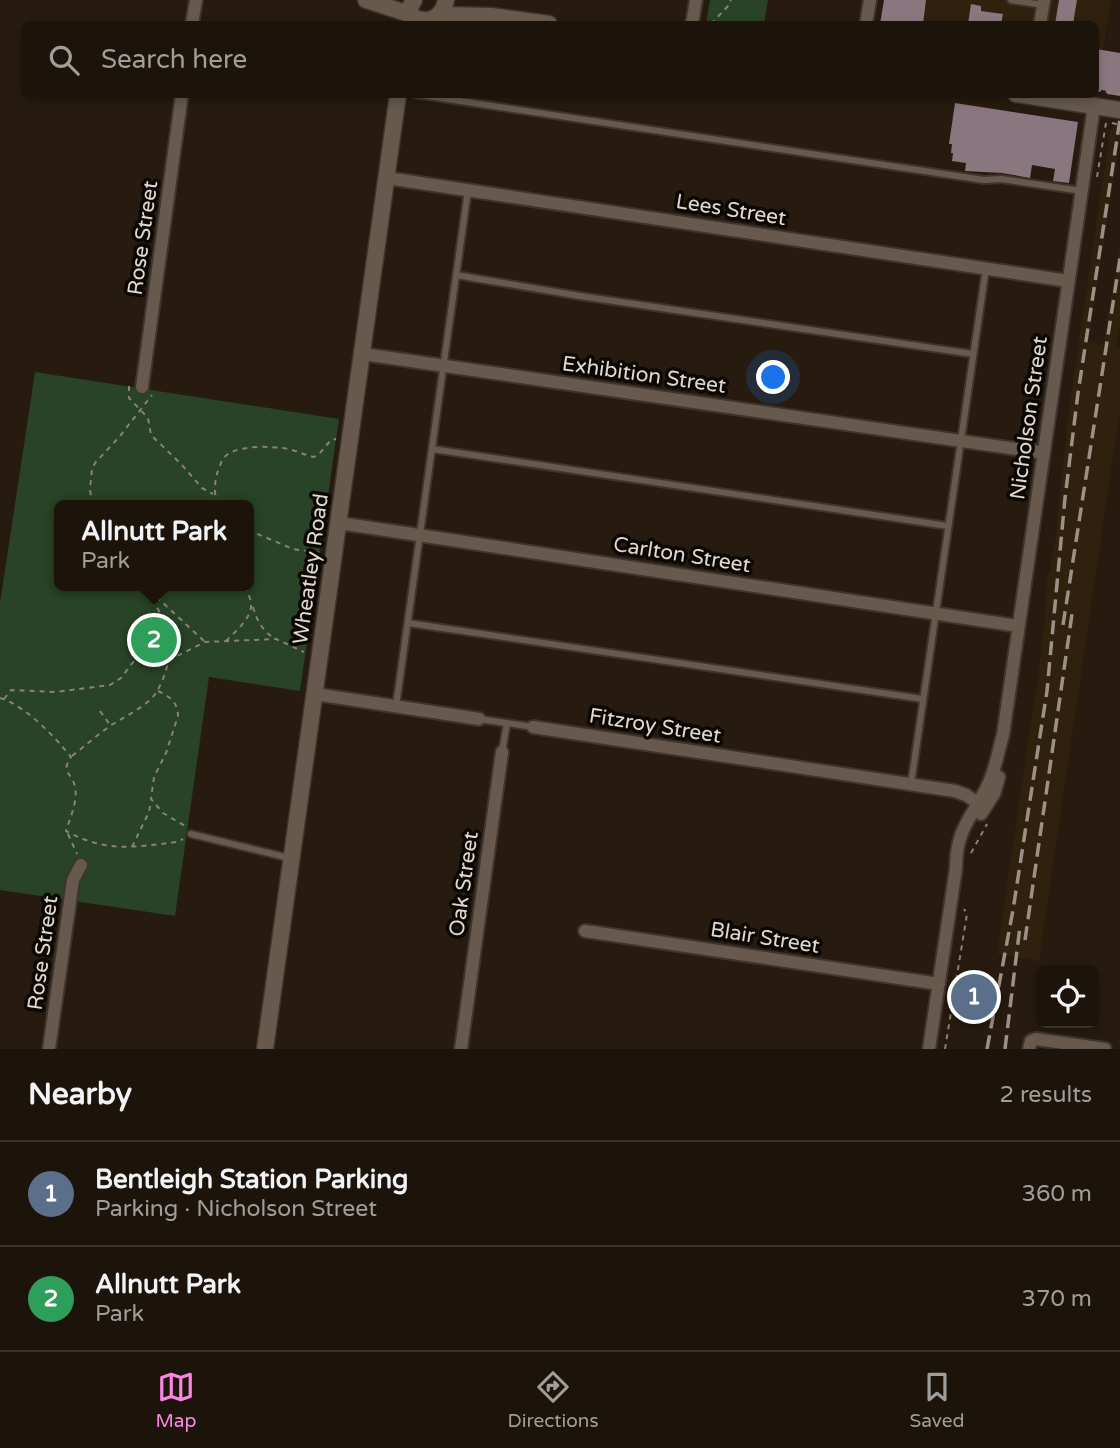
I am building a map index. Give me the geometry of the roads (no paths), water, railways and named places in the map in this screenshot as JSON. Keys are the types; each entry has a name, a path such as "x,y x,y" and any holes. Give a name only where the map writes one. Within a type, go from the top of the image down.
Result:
{"street":[{"path":"192,21 196,0"},
{"path":"366,0 411,13 422,20 444,14 527,21"},
{"path":"692,21 696,0"},
{"path":"866,21 870,0"},
{"path":"1041,21 1044,2"},
{"name":"Rose Street","path":"141,388 181,98"},
{"name":"Wheatley Road","path":"265,1049 397,98"},
{"path":"1095,98 1118,112"},
{"name":"Nicholson Street","path":"929,1049 956,868 981,806 994,794 1003,754 1003,734 1018,626 1095,98"},
{"name":"Lees Street","path":"387,178 1068,281"},
{"name":"Exhibition Street","path":"363,354 1044,453"},
{"name":"Carlton Street","path":"339,523 1018,626"},
{"name":"Fitzroy Street","path":"314,694 479,719"},
{"name":"Fitzroy Street","path":"533,727 955,791 981,806"},
{"name":"Oak Street","path":"461,1049 502,752"},
{"name":"Rose Street","path":"49,1049 73,880 81,865"},
{"name":"Blair Street","path":"585,931 939,984"},
{"path":"1029,1049 1031,1041 1036,1040 1105,1049"}],"lane":[{"path":"1011,0 1044,2"},
{"path":"441,98 984,180 1001,179 1082,191"},
{"path":"396,706 468,190"},
{"path":"911,784 986,268"},
{"path":"456,275 973,355"},
{"path":"432,449 948,526"},
{"path":"408,623 923,699"},
{"name":"Fitzroy Street","path":"479,719 533,727"},
{"name":"Oak Street","path":"502,752 507,723"},
{"path":"191,834 291,859"}],"railway":[{"path":"987,1049 1013,910 1047,691 1078,393 1120,119"},
{"path":"1063,625 1120,258"},
{"path":"1025,940 1072,614"},
{"path":"1005,1049 1020,926"}],"place":[{"name":"Allnutt Park","path":"154,640"},
{"name":"Bentleigh Station Parking","path":"974,997"}]}
